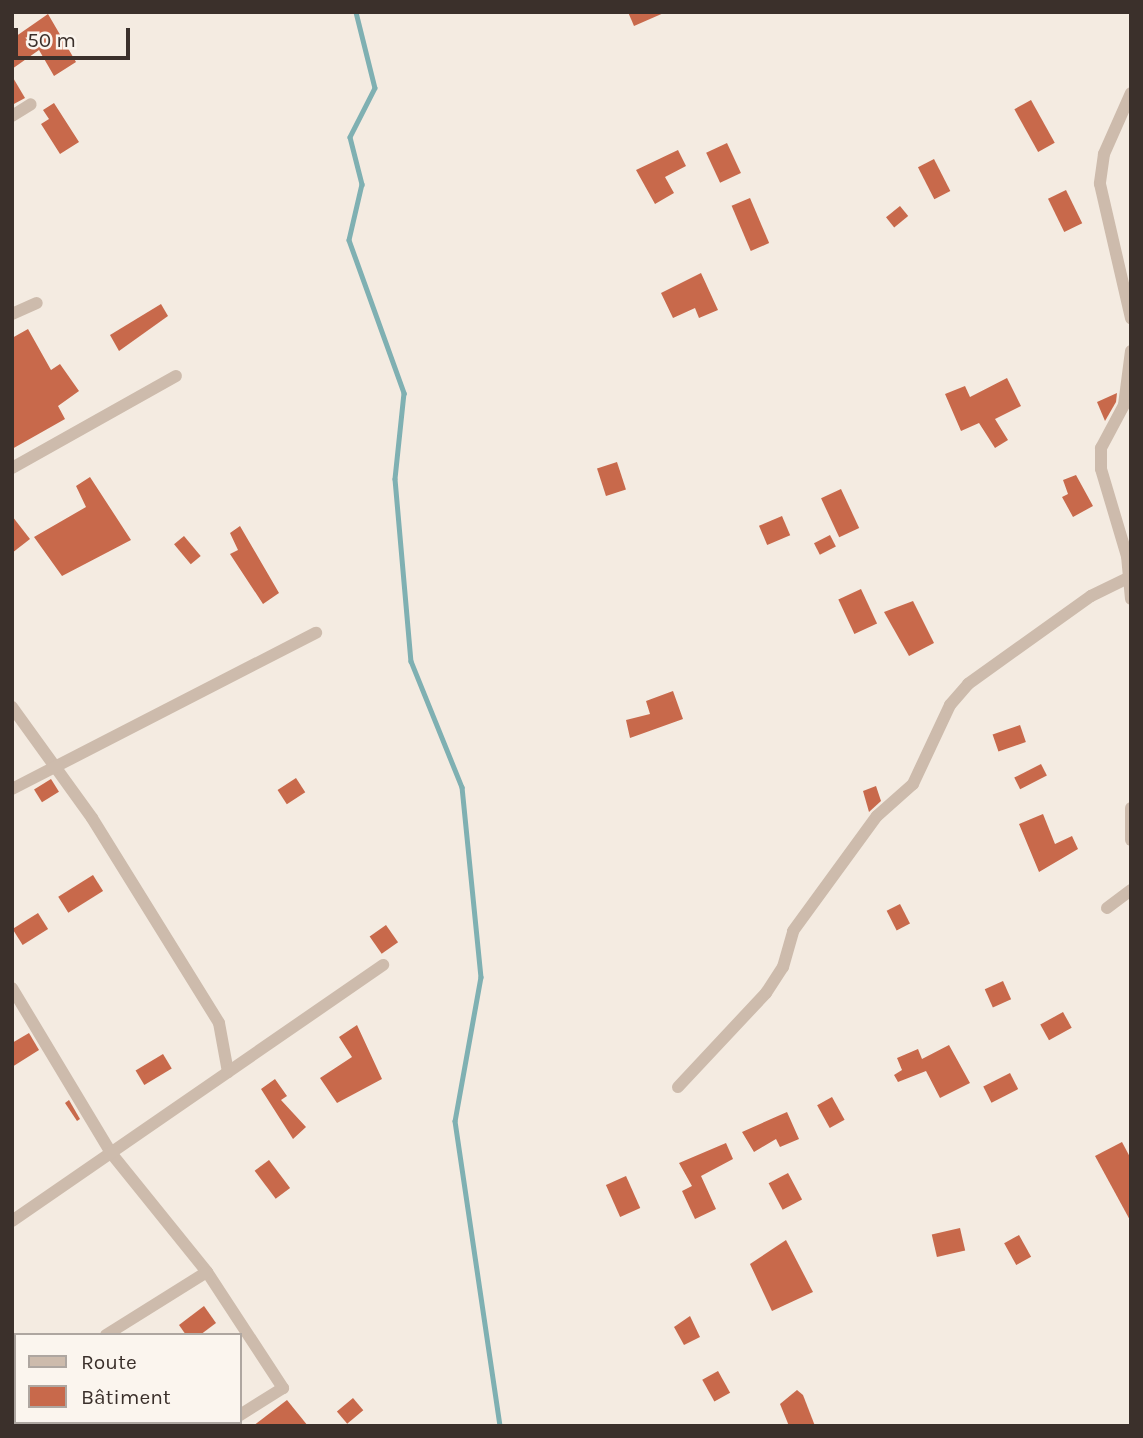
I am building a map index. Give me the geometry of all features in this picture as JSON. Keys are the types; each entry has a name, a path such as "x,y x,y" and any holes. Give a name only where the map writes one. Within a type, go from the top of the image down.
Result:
{"street":[{"path":"1131,93 1104,154 1100,184 1131,318"},
{"path":"12,116 31,104"},
{"path":"12,314 37,303"},
{"path":"1131,351 1124,405 1101,448 1101,469 1128,556 1126,579 1131,599"},
{"path":"12,468 176,376"},
{"path":"678,1087 766,993 783,967 793,931 877,816 913,784 950,705 968,684 1091,596 1126,579"},
{"path":"12,789 316,634"},
{"path":"12,707 55,767 219,1023 228,1072"},
{"path":"1131,808 1131,840"},
{"path":"1107,908 1131,890"},
{"path":"12,1221 383,965"},
{"path":"12,988 111,1153 207,1272 284,1388 242,1414"},
{"path":"109,1333 207,1272"}],"building":[{"path":"628,12 666,12 634,26"},
{"path":"48,14 76,62 54,76 39,50 12,69 12,39"},
{"path":"12,76 25,98 12,105"},
{"path":"1031,100 1055,143 1038,152 1014,109"},
{"path":"54,103 79,142 60,154 41,124 49,119 43,110"},
{"path":"727,143 741,173 720,183 706,153"},
{"path":"678,150 686,166 665,177 674,193 655,204 636,170"},
{"path":"934,159 950,191 934,199 918,167"},
{"path":"1066,190 1082,223 1064,232 1048,199"},
{"path":"750,198 769,243 751,251 732,206"},
{"path":"900,206 908,216 894,227 886,217"},
{"path":"701,273 718,310 699,318 695,308 673,318 661,293"},
{"path":"161,304 168,316 119,351 110,335"},
{"path":"28,329 51,370 60,364 79,391 58,406 65,419 12,449 12,338"},
{"path":"1007,378 1021,406 995,419 1008,440 995,448 979,423 961,431 945,394 965,386 970,397"},
{"path":"1117,393 1116,402 1105,421 1097,402"},
{"path":"617,462 626,490 606,496 597,468"},
{"path":"1076,475 1093,506 1073,517 1062,497 1068,494 1063,480"},
{"path":"90,477 131,540 62,576 34,537 86,507 76,486"},
{"path":"841,489 859,528 839,537 821,498"},
{"path":"12,516 30,539 12,553"},
{"path":"782,516 790,535 767,545 759,526"},
{"path":"240,526 279,593 263,604 230,554 238,550 230,533"},
{"path":"830,535 836,547 820,555 814,543"},
{"path":"184,536 201,556 191,564 174,544"},
{"path":"861,589 877,623 854,634 838,600"},
{"path":"913,601 934,643 909,656 884,612"},
{"path":"673,691 683,719 630,738 626,720 650,714 646,701"},
{"path":"1020,725 1026,742 998,751 993,734"},
{"path":"1041,764 1047,776 1020,789 1014,778"},
{"path":"296,778 305,792 287,804 278,790"},
{"path":"51,779 59,792 42,802 34,790"},
{"path":"876,786 881,801 869,812 863,791"},
{"path":"1043,814 1055,844 1072,836 1078,849 1039,872 1019,824"},
{"path":"93,875 103,891 68,913 58,897"},
{"path":"900,904 910,924 897,930 887,911"},
{"path":"38,913 48,929 23,945 13,929"},
{"path":"386,925 398,942 382,954 370,936"},
{"path":"1003,981 1011,999 993,1007 985,989"},
{"path":"1063,1012 1072,1028 1049,1040 1040,1025"},
{"path":"357,1025 382,1079 337,1103 320,1078 352,1057 339,1037"},
{"path":"29,1033 39,1050 12,1067 12,1043"},
{"path":"949,1045 970,1083 940,1098 926,1071 898,1082 894,1075 902,1070 897,1058 918,1049 922,1059"},
{"path":"163,1054 172,1069 144,1085 136,1070"},
{"path":"1010,1073 1018,1089 991,1103 983,1087"},
{"path":"275,1079 287,1096 281,1100 306,1127 293,1139 261,1089"},
{"path":"832,1097 845,1120 830,1128 817,1105"},
{"path":"69,1100 80,1119 77,1121 65,1103"},
{"path":"787,1112 799,1139 780,1147 776,1139 754,1152 742,1132"},
{"path":"1122,1142 1131,1159 1131,1222 1095,1156"},
{"path":"726,1143 733,1159 701,1176 716,1209 695,1219 682,1191 692,1186 679,1163"},
{"path":"269,1160 290,1188 276,1199 255,1171"},
{"path":"788,1173 802,1199 783,1210 769,1183"},
{"path":"626,1176 640,1208 620,1217 606,1185"},
{"path":"960,1228 965,1250 937,1257 932,1235"},
{"path":"1019,1235 1031,1257 1016,1265 1004,1243"},
{"path":"786,1240 813,1292 772,1311 750,1264"},
{"path":"204,1306 216,1323 203,1333 185,1333 179,1325"},
{"path":"690,1316 700,1337 684,1345 674,1327"},
{"path":"718,1371 730,1393 714,1402 702,1380"},
{"path":"797,1390 803,1395 815,1426 789,1426 780,1404"},
{"path":"353,1398 363,1410 347,1424 337,1411"},
{"path":"287,1400 308,1426 253,1426"}],"waterway":[{"path":"356,12 375,88 350,137 362,184 349,240 404,393 395,479 411,661 462,787 481,977 455,1121 500,1426"}]}
